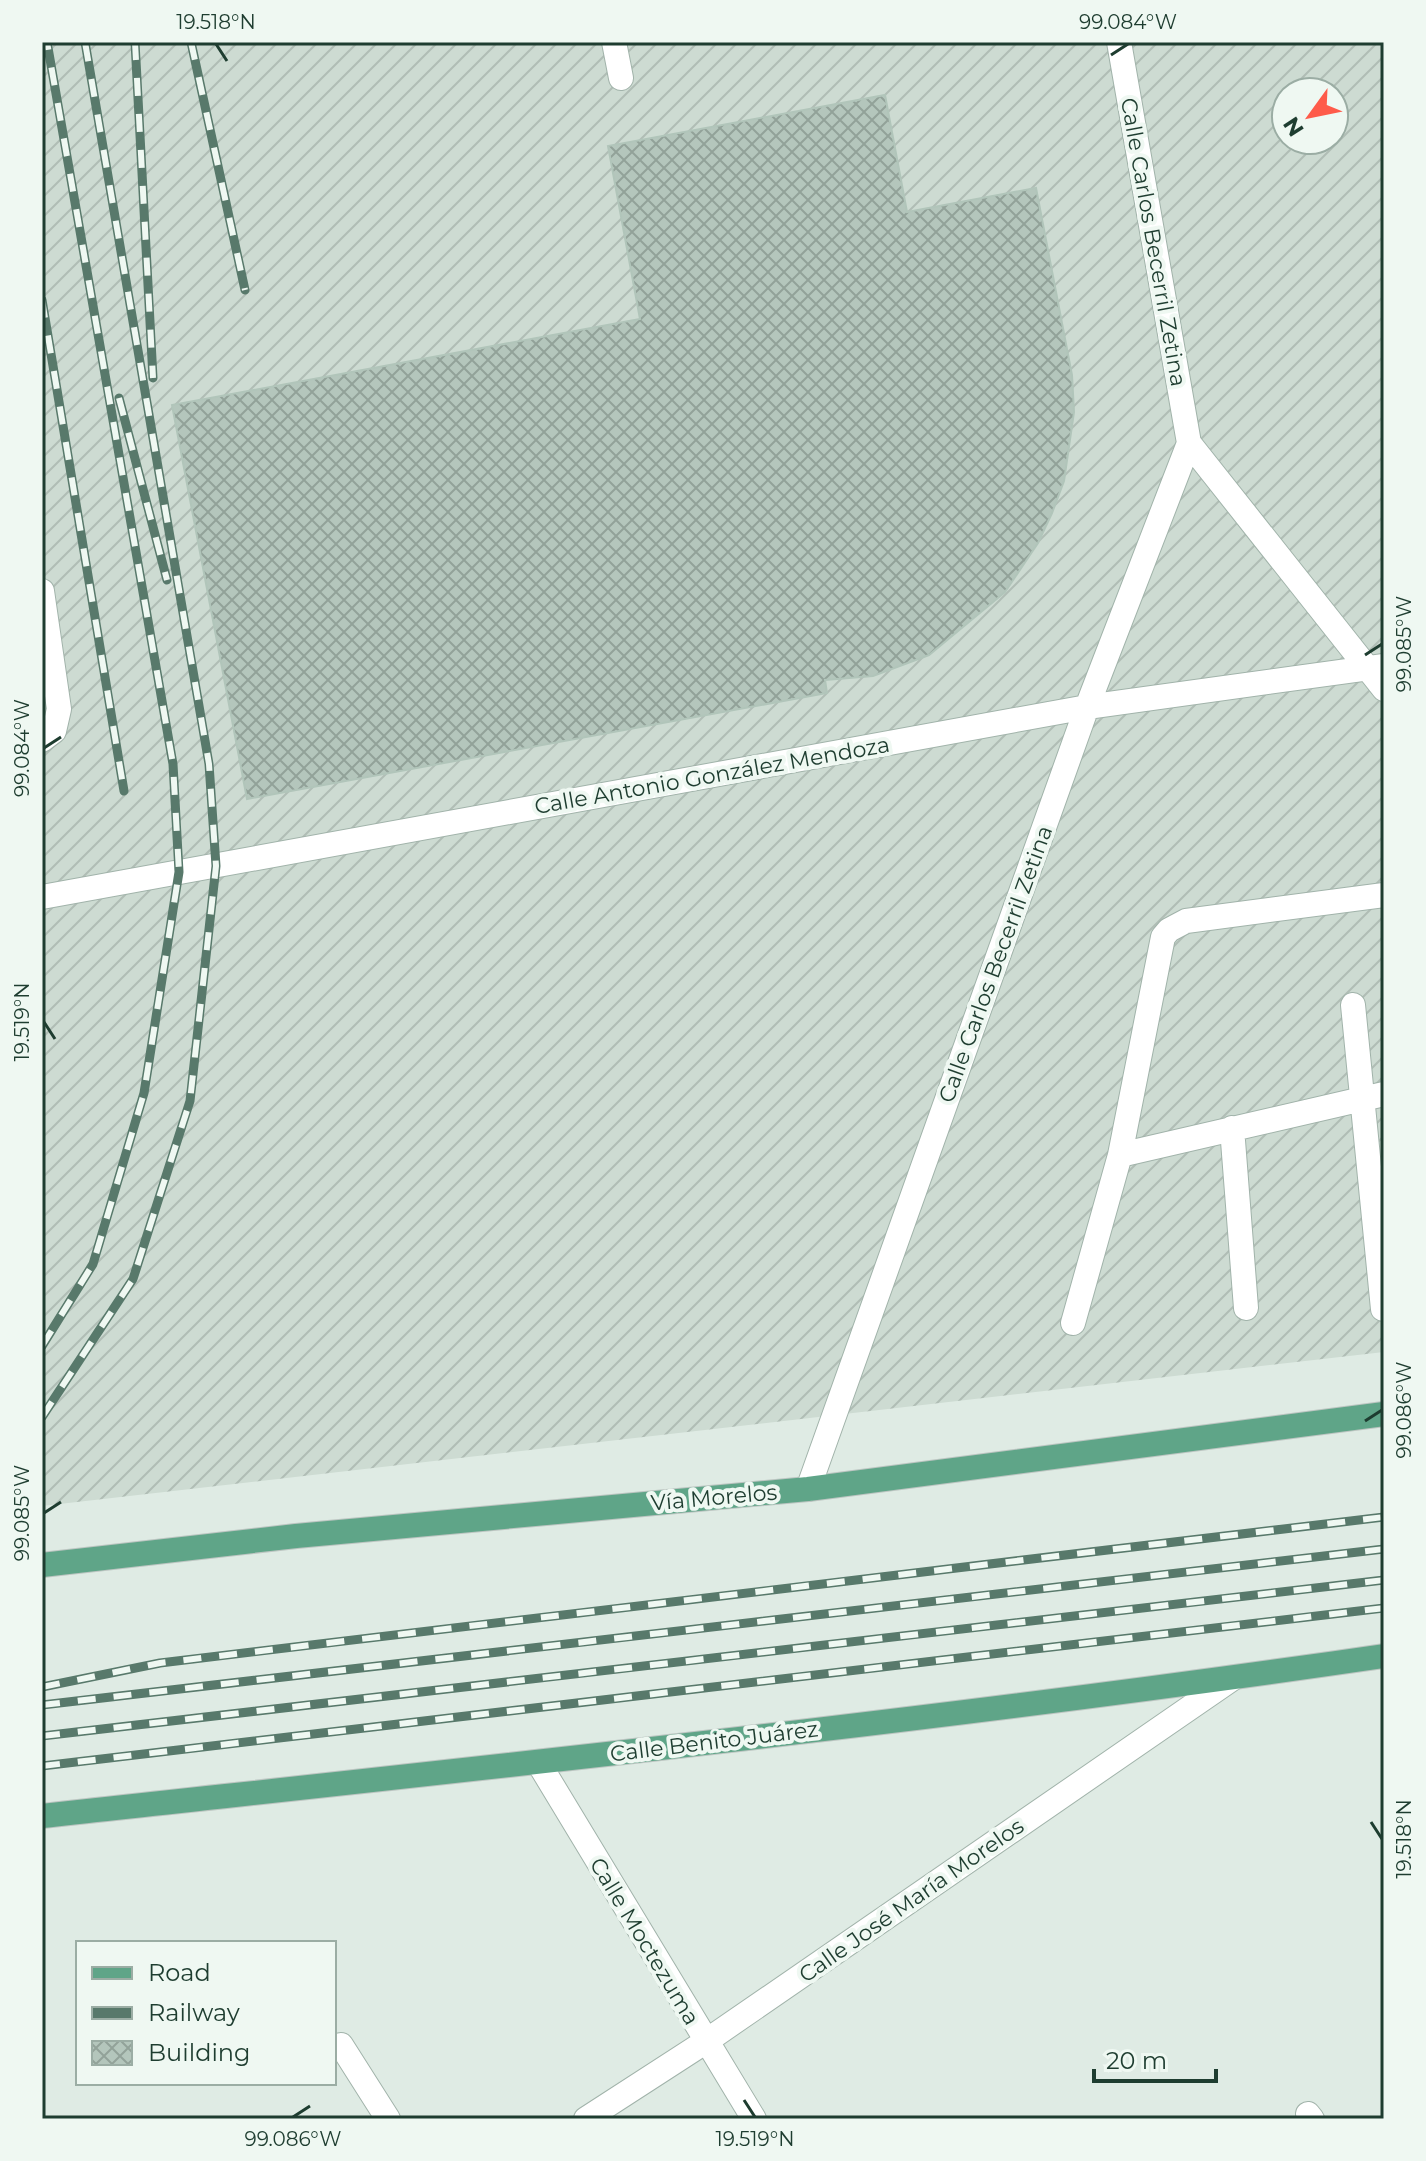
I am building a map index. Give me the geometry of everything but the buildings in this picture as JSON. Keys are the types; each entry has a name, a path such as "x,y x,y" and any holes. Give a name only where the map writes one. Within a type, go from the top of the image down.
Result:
{"main road":[{"name":"Vía Morelos","path":"42,1565 296,1536 808,1489 1384,1414"},
{"name":"Calle Benito Juárez","path":"42,1816 538,1762 1233,1678 1384,1656"}],"street":[{"path":"614,42 621,78"},
{"name":"Calle Carlos Becerril Zetina","path":"1119,42 1189,443 1375,668 1384,689"},
{"name":"Calle Carlos Becerril Zetina","path":"808,1489 1087,707 1189,443"},
{"path":"42,591 59,709 54,731 42,740"},
{"name":"Calle Antonio González Mendoza","path":"42,897 1087,707 1375,668"},
{"path":"1073,1323 1120,1155 1160,946 1169,930 1186,921 1384,895"},
{"path":"1353,1005 1374,1096 1383,1309"},
{"path":"1120,1155 1374,1096"},
{"path":"1232,1128 1246,1308"},
{"name":"Calle José María Morelos","path":"586,2119 705,2042 1233,1678"},
{"name":"Calle Moctezuma","path":"538,1762 754,2119"},
{"path":"341,2045 388,2119"}],"shaded area":[{"path":"42,42 1384,42 1384,1352 42,1506"}],"railway":[{"path":"42,1346 93,1264 144,1093 179,872 173,764 47,42"},
{"path":"42,1417 133,1279 190,1101 216,866 209,764 85,42"},
{"path":"135,42 153,378"},
{"path":"191,42 245,290"},
{"path":"42,300 124,791"},
{"path":"119,398 167,580"},
{"path":"42,1687 160,1663 1384,1517"},
{"path":"42,1705 1384,1549"},
{"path":"42,1736 1384,1580"},
{"path":"42,1766 1384,1608"}]}
